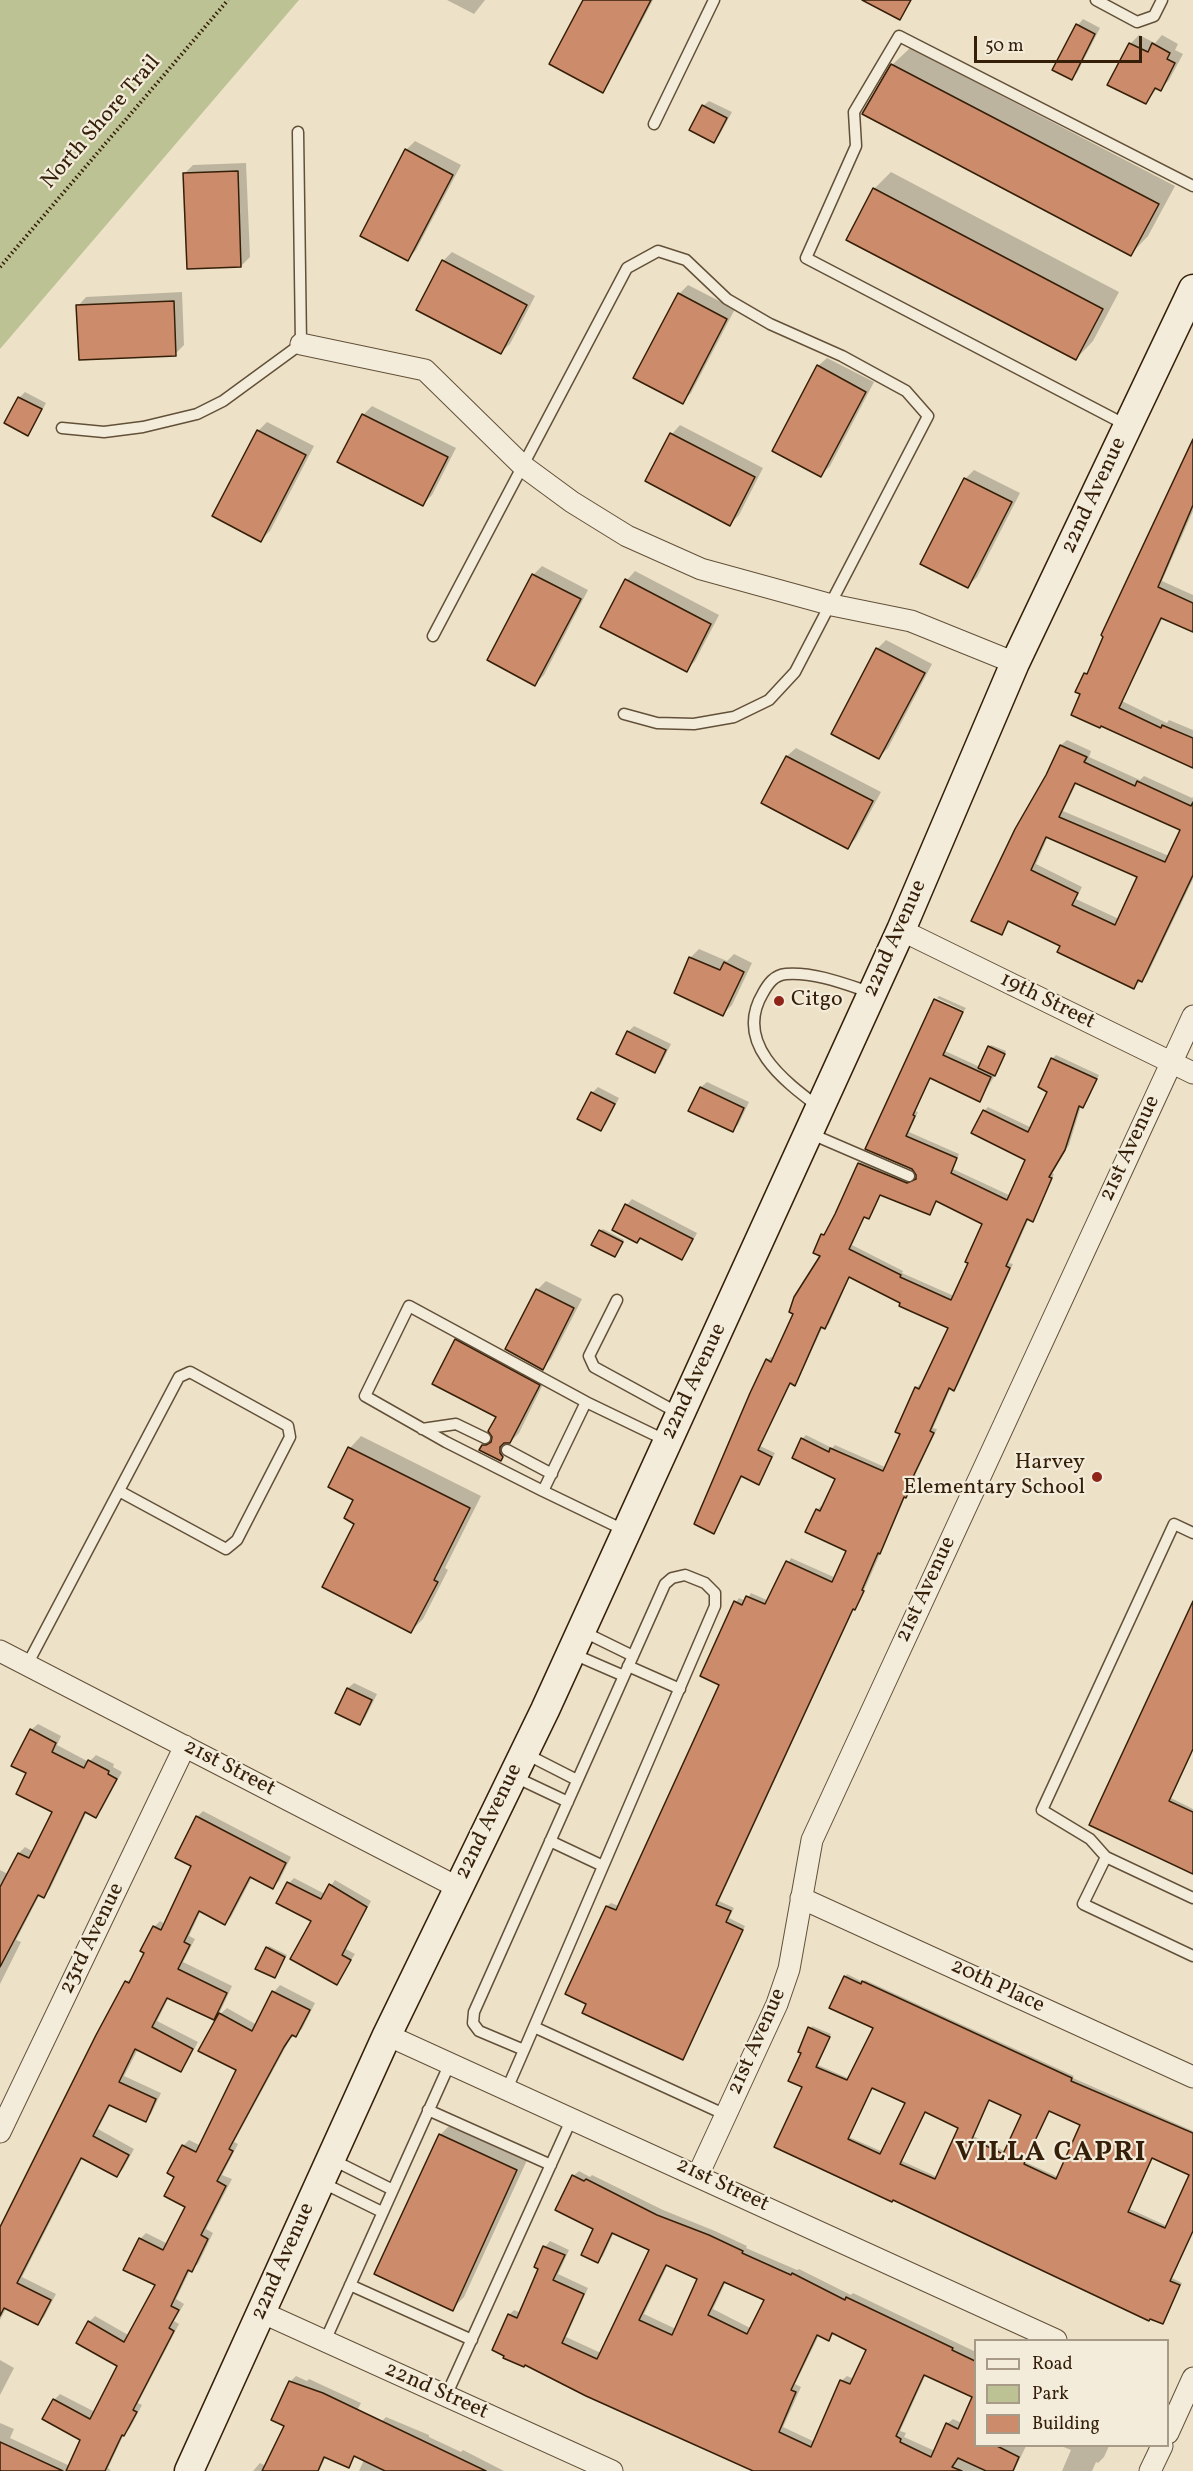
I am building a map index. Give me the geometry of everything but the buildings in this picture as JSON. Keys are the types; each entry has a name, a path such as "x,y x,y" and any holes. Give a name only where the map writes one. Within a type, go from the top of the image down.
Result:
{"street":[{"name":"22nd Avenue","path":"189,2471 387,2035 627,1532 901,930 1016,663 1193,289"},
{"path":"301,344 425,370 523,466 572,502 627,536 701,569 832,604 911,621 1016,663"},
{"name":"19th Street","path":"901,930 1193,1073"},
{"name":"21st Avenue","path":"698,2175 777,2004 795,1946 812,1840 1193,1016"},
{"name":"21st Street","path":"0,1651 457,1887"},
{"name":"23rd Avenue","path":"0,2132 185,1746"},
{"name":"20th Place","path":"801,1898 1193,2077"},
{"name":"21st Street","path":"387,2035 1054,2339"},
{"name":"22nd Street","path":"261,2312 612,2471"},
{"path":"1169,2428 1181,2398 1193,2378"},
{"path":"1150,2471 1160,2447"}],"lane":[{"path":"654,124 714,0"},
{"path":"1096,0 1137,22 1154,16 1162,0"},
{"path":"1128,426 806,258 856,146 854,112 899,36 1193,186"},
{"path":"62,428 104,432 143,427 196,414 223,401 301,344 298,132"},
{"path":"434,636 627,268 658,251 686,260 727,299 771,324 842,356 906,391 928,416 795,672 770,700 734,717 694,724 657,723 624,714"},
{"path":"872,993 833,980 784,974 772,979 754,1009 756,1038 766,1059 788,1084 814,1121 909,1176"},
{"path":"616,1300 589,1356 594,1367 680,1414"},
{"path":"627,1532 422,1429 365,1396 409,1306 586,1402 668,1442"},
{"path":"27,1665 179,1377 190,1372 288,1426 290,1437 237,1539 226,1549 119,1491"},
{"path":"543,1491 586,1402"},
{"path":"422,1429 456,1424 485,1438"},
{"path":"507,1450 552,1474"},
{"path":"1193,1533 1174,1524 1042,1810 1090,1839 1106,1857 1193,1898"},
{"path":"507,2089 524,2050 534,2027 603,1866 680,1689 715,1606 715,1593 705,1583 685,1575 672,1578 665,1584 474,2013 473,2023 479,2031 524,2050"},
{"path":"576,1642 628,1666"},
{"path":"576,1642 680,1689"},
{"path":"518,1764 577,1780"},
{"path":"518,1764 567,1802"},
{"path":"550,1841 603,1866"},
{"path":"1106,1857 1083,1904 1193,1956"},
{"path":"534,2027 726,2115"},
{"path":"325,2341 450,2063"},
{"path":"428,2110 550,2165"},
{"path":"446,2396 572,2118"},
{"path":"326,2170 393,2190"},
{"path":"326,2170 382,2212"},
{"path":"350,2285 472,2340"}],"path":[{"name":"North Shore Trail","path":"0,267 228,0"}],"green space":[{"path":"0,0 299,0 0,349"}],"place":[{"name":"Citgo","path":"779,1001"},
{"name":"Harvey Elementary School","path":"1097,1477"}],"district":[{"name":"VILLA CAPRI","path":"1051,2155"}]}
